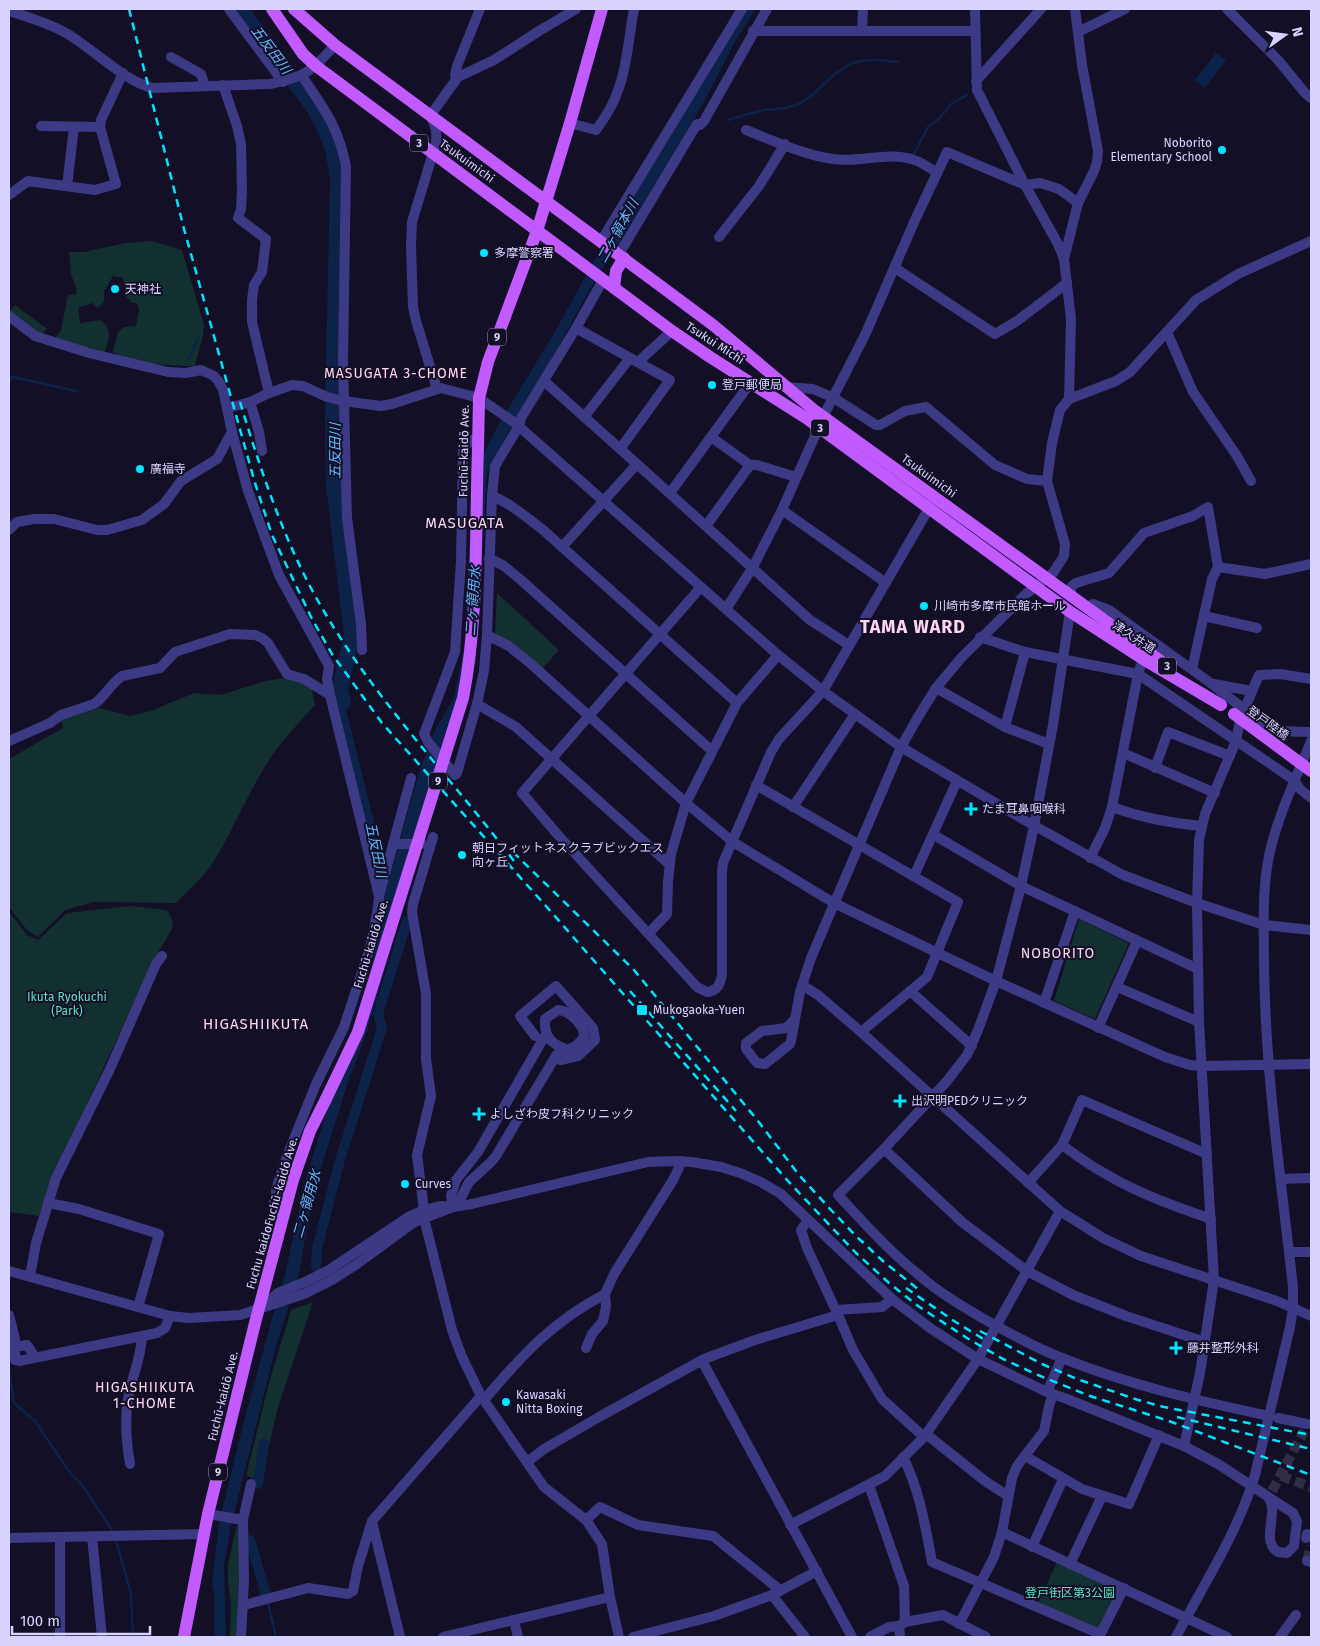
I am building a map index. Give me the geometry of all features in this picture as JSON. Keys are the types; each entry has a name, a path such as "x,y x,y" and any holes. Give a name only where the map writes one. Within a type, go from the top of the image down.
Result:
{"main road":[{"name":"3","path":"263,9 276,26 303,54"},
{"name":"Tsukuimichi","path":"272,9 303,54 316,66 601,278"},
{"name":"Tsukuimichi","path":"295,9 335,45 602,242"},
{"name":"Fuchū-kaidō Ave.","path":"326,1099 358,1032 463,698 469,668 472,636 479,398 488,362 537,231 602,9"},
{"name":"3","path":"602,242 713,325 785,387 821,422"},
{"path":"614,288 619,254"},
{"name":"Tsukui Michi","path":"601,278 672,332 750,382 821,422 932,504 1035,587"},
{"name":"Tsukuimichi","path":"932,504 1047,579 1221,705 1239,712"},
{"name":"津久井道","path":"1035,587 1143,659 1221,705"},
{"name":"登戸陸橋","path":"1239,712 1308,770"},
{"name":"Fuchu kaidoFuchū-kaidō Ave.","path":"259,1309 293,1180 310,1131 326,1099"},
{"name":"Fuchū-kaidō Ave.","path":"184,1637 205,1534 215,1515 259,1309"}],"street":[{"path":"229,9 284,82"},
{"path":"458,77 455,75 457,66 480,9"},
{"path":"437,389 413,308 411,255 412,222 434,154 437,132 435,123 430,116 458,77 494,60 576,9"},
{"path":"570,123 596,130 603,121 618,93 634,9"},
{"path":"602,242 742,9"},
{"path":"619,254 697,124 700,125 704,121 767,9"},
{"path":"862,31 863,9"},
{"path":"975,9 977,90 1025,185 1058,244 1064,259 1071,325 1069,399"},
{"path":"976,81 1041,9"},
{"path":"1064,259 1078,203 1094,171 1098,151 1074,9"},
{"path":"1078,32 1125,9"},
{"path":"1227,9 1278,60 1311,98"},
{"path":"9,11 28,16 66,32 136,83 153,88 284,82 300,77 316,66 335,45"},
{"path":"753,31 975,31"},
{"path":"171,57 201,74 205,86"},
{"path":"9,195 28,180 95,190 116,184 100,127 101,120 123,73"},
{"path":"300,77 329,115 339,136 346,166 342,400 347,518 362,624 362,650"},
{"path":"222,85 237,126 241,144 242,191 241,209 238,218 266,238 262,272 254,285 252,322 269,393"},
{"path":"41,126 100,127"},
{"path":"67,186 74,127"},
{"path":"746,130 832,159 847,160 882,156 906,157 937,173"},
{"path":"719,237 759,186 785,144"},
{"path":"726,609 753,567 782,510 821,422 865,336 947,152 1025,185 1040,183 1059,189 1078,203"},
{"path":"795,1019 786,1028 762,1031 746,1043 746,1049 758,1063 765,1064 790,1044 802,985 811,958 901,747 936,688 980,637 1035,587 1056,571 1064,556 1065,544 1047,481 1060,410 1069,399 1116,381 1130,372 1196,300 1238,274 1311,241"},
{"path":"895,268 996,334 1017,321 1066,283"},
{"path":"478,442 466,445 463,452 461,561 455,652 424,734 428,742 455,775 477,704 484,671 488,635 489,558 495,466 517,424 576,328 601,278"},
{"path":"9,316 35,336 89,353 168,372 186,373 201,370 209,373 219,382 228,408 232,432 248,490 279,575 329,666 327,680 330,695 380,892"},
{"path":"576,328 670,380 620,449"},
{"path":"584,417 634,360 672,332"},
{"path":"1167,332 1193,392 1237,456 1251,481"},
{"path":"544,381 810,620 850,645"},
{"path":"670,493 750,382"},
{"path":"228,408 250,402 292,385 303,386 327,397 380,406 417,397 441,388 479,398 517,424 778,655 823,691 901,747 1034,826 1123,875 1197,903 1264,925 1311,930"},
{"path":"785,387 813,389 834,398 876,425 880,425 905,411 926,407 995,465 1027,479 1047,481"},
{"path":"250,402 260,432 262,451"},
{"path":"9,530 18,522 34,518 54,519 97,530 107,530 142,520 164,504 181,481 217,459 232,432"},
{"path":"712,437 750,465 757,465 796,478"},
{"path":"562,547 637,464"},
{"path":"706,526 750,465"},
{"path":"492,496 523,514 737,703"},
{"path":"701,587 522,793 558,835 703,991 712,992 721,981 722,971 723,863 756,785 779,739 823,691 932,504"},
{"path":"1071,596 1071,587 1076,583 1109,573 1144,533 1193,516 1208,507 1218,567 1212,579 1192,670"},
{"path":"782,510 886,583"},
{"path":"489,558 504,566 521,580 712,751"},
{"path":"1218,567 1265,574 1311,564"},
{"path":"1086,607 1092,604 1109,610 1212,684 1239,712 1277,731 1311,732"},
{"path":"1070,612 1034,826 1021,886 996,981 972,1046 955,1071 933,1096 838,1195 882,1242 920,1276 956,1302 996,1326 1062,1358 1106,1374 1195,1400 1308,1424"},
{"path":"1204,616 1257,628"},
{"path":"9,741 50,723 60,715 94,704 122,676 160,668 175,652 230,634 255,635 262,638 268,643 287,674 304,679 330,695"},
{"path":"488,635 509,646 686,803 733,842 834,903 996,981 1165,1057 1190,1065 1201,1066 1311,1064"},
{"path":"980,637 1025,652 1138,674 1294,780 1300,789 1311,798"},
{"path":"1005,727 1025,652"},
{"path":"648,933 667,914 669,864 686,803 737,703 778,655"},
{"path":"1090,858 1105,828 1112,806 1138,674 1143,659"},
{"path":"1184,1446 1195,1400 1214,1280 1199,1022 1197,903 1201,826 1236,741 1240,720 1239,712 1259,675 1280,674 1311,679"},
{"path":"1212,684 1252,690"},
{"path":"936,688 1005,727 1048,744"},
{"path":"477,704 516,726 669,864"},
{"path":"793,807 855,714"},
{"path":"1155,768 1168,732 1230,756"},
{"path":"1176,1637 1225,1545 1251,1486 1274,1417 1293,1308 1289,1252 1268,1065 1265,1012 1264,891 1270,848 1279,818 1294,780 1308,770 1311,741"},
{"path":"1123,753 1215,793"},
{"path":"282,1222 274,1201 278,1183 316,1084 344,1027 370,948 380,892 396,844 411,778"},
{"path":"914,876 957,781"},
{"path":"756,785 958,902 927,977 861,1032"},
{"path":"1112,806 1139,817 1173,824 1201,826"},
{"path":"934,835 1021,886 1198,969"},
{"path":"396,844 430,842 412,912 426,994 426,1059 431,1096 417,1155 424,1214 452,1330 462,1357 482,1398 544,1487 586,1520 602,1544 610,1597 619,1637"},
{"path":"1044,1002 1075,911"},
{"path":"1098,1028 1137,941"},
{"path":"30,1276 36,1243 56,1178 110,1071 156,964 162,956"},
{"path":"802,985 818,995 861,1032 1060,1211 1103,1238 1141,1256 1214,1280 1311,1316"},
{"path":"535,1036 520,1016 556,986 593,1028 595,1040 578,1056 556,1060"},
{"path":"1117,987 1199,1022"},
{"path":"910,991 972,1046"},
{"path":"453,1207 461,1198 469,1182 496,1156 556,1060 557,1054 576,1046 584,1037 584,1031 568,1013 558,1010 545,1019 546,1034 552,1043 566,1049"},
{"path":"453,1207 451,1196 456,1180 478,1152 546,1034"},
{"path":"537,1051 541,1049 550,1052 556,1060"},
{"path":"1028,1183 1062,1145 1082,1100 1207,1154"},
{"path":"1062,1145 1104,1173 1131,1187 1164,1202 1211,1219"},
{"path":"884,1149 962,1222 1027,1271 1073,1295 1126,1316 1204,1342"},
{"path":"259,1309 278,1293 329,1270 398,1222 424,1214 440,1206 453,1207 472,1204 639,1164 682,1161 721,1167 761,1182 780,1194 892,1299 930,1328 978,1359 1050,1393 1184,1446 1218,1464 1251,1486 1270,1494 1293,1513 1297,1521 1294,1546 1287,1553 1278,1552 1272,1547 1270,1535 1273,1504 1270,1494"},
{"path":"586,1348 592,1334 603,1321 606,1307 605,1294 614,1274 673,1180 682,1161"},
{"path":"1280,1179 1311,1178"},
{"path":"48,1203 79,1209 159,1234 138,1307"},
{"path":"790,1525 885,1476 925,1436 978,1359 1027,1271 1044,1236 1060,1211"},
{"path":"9,1271 170,1316 205,1318 240,1315 304,1294 332,1280 424,1214"},
{"path":"808,1220 801,1230 806,1248 853,1350 882,1399 925,1436 1008,1496"},
{"path":"1289,1252 1311,1252"},
{"path":"244,1606 308,1588 348,1594 353,1591 358,1566 372,1521 482,1398 537,1340 578,1309 605,1294"},
{"path":"527,1462 544,1449 702,1361 755,1340 837,1312 882,1307 892,1299"},
{"path":"9,1315 15,1339 15,1360 20,1361 161,1332 170,1316"},
{"path":"130,1464 125,1431 128,1396 141,1354 142,1336"},
{"path":"15,1347 28,1345 35,1357"},
{"path":"959,1624 994,1557 1002,1532 1012,1478 1017,1466 1044,1431 1050,1393 1062,1358"},
{"path":"702,1361 852,1637"},
{"path":"1025,1456 1082,1489 1129,1504 1159,1435"},
{"path":"903,1458 920,1498 932,1562 1100,1636 1124,1588"},
{"path":"1032,1546 1063,1479"},
{"path":"241,1637 244,1606 241,1519 251,1484"},
{"path":"869,1485 904,1586 902,1629"},
{"path":"1070,1564 1102,1496"},
{"path":"586,1520 600,1507 638,1524 714,1536 776,1593 805,1637"},
{"path":"215,1515 241,1519"},
{"path":"372,1521 400,1637"},
{"path":"1002,1532 1227,1637"},
{"path":"10,1538 205,1534"},
{"path":"92,1537 102,1637"},
{"path":"60,1538 60,1637"},
{"path":"633,1637 714,1616 776,1593 817,1572"},
{"path":"443,1637 610,1597"},
{"path":"870,1637 889,1627 902,1629 943,1615 986,1637"},
{"path":"1280,1637 1296,1615"},
{"path":"514,1620 518,1637"}],"green space":[{"path":"152,241 182,250 204,325 195,366 141,362 113,352 118,332 124,327 136,326 139,310 137,303 132,303 125,295 123,278 113,276 104,291 104,302 98,308 92,303 78,308 80,323 101,320 105,324 109,334 105,352 54,340 61,330 68,295 77,294 71,274 69,252 84,252 125,243"},
{"path":"15,305 47,329 41,334 31,329 9,312"},
{"path":"497,593 559,650 542,669 495,634"},
{"path":"286,678 302,682 312,689 315,705 271,757 210,867 176,903 94,902 65,910 38,937 27,930 9,907 9,759 63,728 61,720 100,708 130,716 153,710 194,693 221,695 265,681"},
{"name":"Ikuta Ryokuchi (Park)","path":"131,906 167,910 172,919 172,928 151,965 108,1058 39,1216 9,1212 9,912 27,935 38,940 67,913"},
{"path":"1079,919 1129,943 1095,1019 1054,1001"},
{"path":"313,1302 278,1407 261,1480 246,1476 269,1383 291,1310"},
{"path":"237,1524 241,1535 236,1637 230,1637 231,1604 228,1564"},
{"name":"登戸街区第3公園","path":"1057,1562 1118,1590 1098,1629 1038,1603"}],"water":[{"name":"二ヶ領用水","path":"745,9 756,9 736,40 707,96 663,173 591,287 487,473 476,663 467,704 366,1034 347,1085 314,1191 299,1273 275,1350 231,1526 224,1565 226,1637 214,1637 215,1598 212,1584 219,1523 244,1421 285,1275 304,1184 369,976 382,921 383,905 333,687 335,673 345,686 343,697 383,859 391,872 419,773 433,734 454,697 465,644 472,476 497,427 556,330 628,199"},
{"path":"1216,53 1226,60 1205,88 1195,80"}],"waterway":[{"name":"五反田川","path":"240,9 313,106 325,128 333,149 338,178 333,412 334,485 352,635 340,688 343,702"},
{"path":"728,120 800,103 811,96 833,75 857,62 865,60 898,62"},
{"path":"913,156 928,127 939,119 951,104 967,95"},
{"path":"189,358 198,338"},
{"path":"9,380 13,377 76,391"},
{"name":"二ヶ領本川","path":"349,611 353,604"},
{"path":"316,1266 317,1248 340,1160 382,1028 378,1014 407,921"},
{"path":"9,1369 14,1403 35,1421 68,1470 82,1485 113,1532"},
{"path":"258,1484 264,1443"},
{"path":"116,1540 131,1594 133,1637"},
{"path":"250,1540 266,1595"},
{"path":"268,1603 276,1637"}],"tunnel":[{"path":"1272,1491 1304,1431"},
{"path":"1281,1476 1311,1487"},
{"path":"1307,1561 1311,1546"}],"railway":[{"path":"129,9 184,229 255,483 272,535 312,619 332,654 382,723 787,1180 855,1252 889,1283 918,1306 967,1338 1003,1359 1038,1375 1090,1396 1169,1421 1311,1475"},
{"path":"240,402 276,510 298,563 325,613 391,709 514,861"},
{"path":"513,852 634,970 758,1121 799,1175 832,1211 884,1262 918,1289"},
{"path":"630,991 736,1111"},
{"path":"906,1288 985,1340"},
{"path":"980,1331 1042,1364 1077,1379 1138,1400 1164,1407 1311,1435"},
{"path":"1177,1417 1311,1449"}],"place":[{"name":"Noborito Elementary School","path":"1222,150"},
{"name":"多摩警察署","path":"484,253"},
{"name":"天神社","path":"115,289"},
{"name":"登戸郵便局","path":"712,385"},
{"name":"廣福寺","path":"140,469"},
{"name":"川崎市多摩市民館ホール","path":"924,606"},
{"name":"たま耳鼻咽喉科","path":"971,809"},
{"name":"朝日フィットネスクラブビックエス 向ヶ丘","path":"462,855"},
{"name":"Mukogaoka-Yuen","path":"642,1010"},
{"name":"出沢明PEDクリニック","path":"900,1101"},
{"name":"よしざわ皮フ科クリニック","path":"479,1114"},
{"name":"Curves","path":"405,1184"},
{"name":"藤井整形外科","path":"1176,1348"},
{"name":"Kawasaki Nitta Boxing","path":"506,1402"}],"district":[{"name":"MASUGATA 3-CHOME","path":"396,373"},
{"name":"MASUGATA","path":"465,523"},
{"name":"TAMA WARD","path":"913,627"},
{"name":"NOBORITO","path":"1058,953"},
{"name":"HIGASHIIKUTA","path":"256,1024"},
{"name":"HIGASHIIKUTA 1-CHOME","path":"145,1395"}]}
